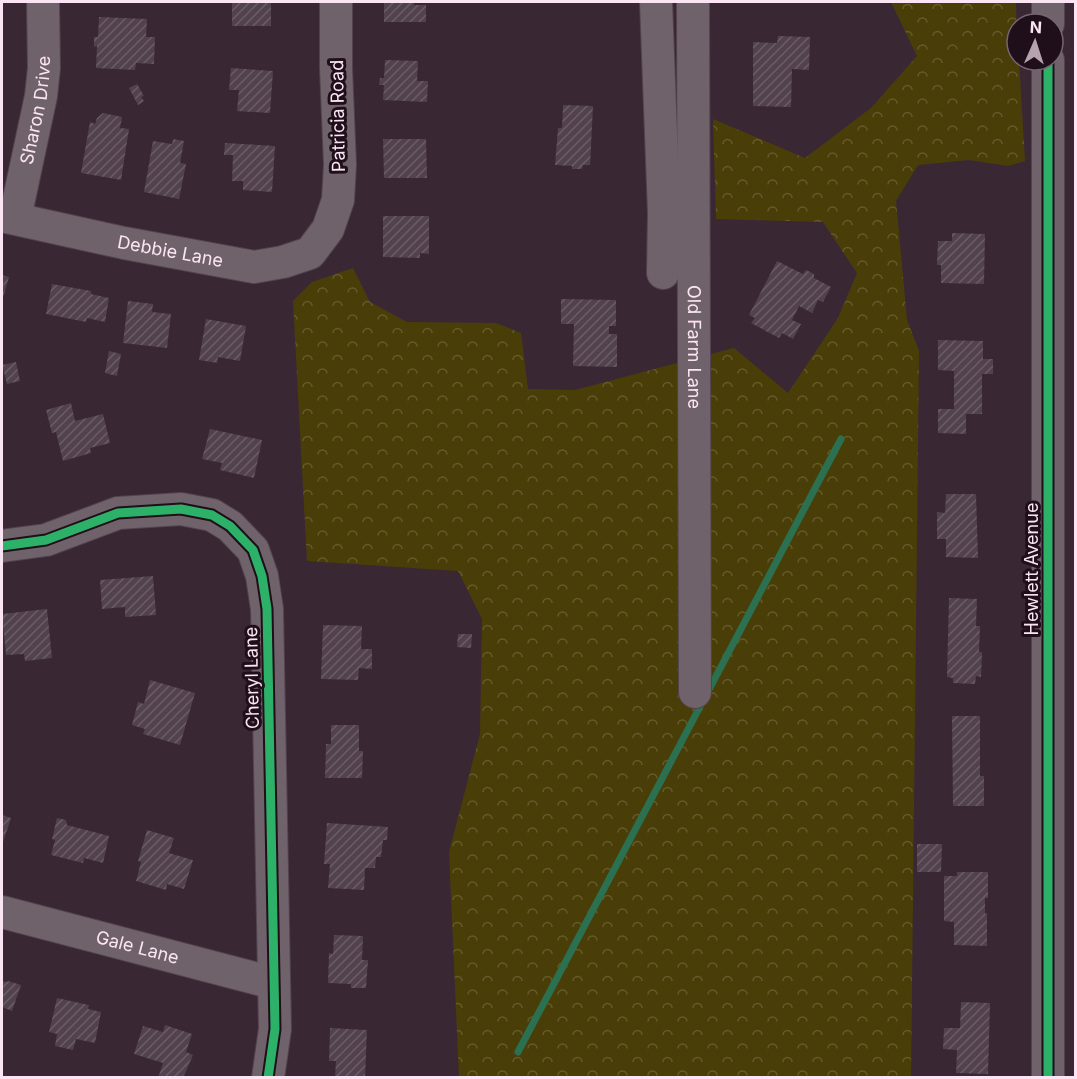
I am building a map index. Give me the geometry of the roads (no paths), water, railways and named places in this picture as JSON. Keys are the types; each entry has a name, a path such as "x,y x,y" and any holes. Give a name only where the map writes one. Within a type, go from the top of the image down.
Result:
{"street":[{"name":"Sharon Drive","path":"8,217 41,96 44,68 43,2"},
{"name":"Patricia Road","path":"328,229 338,200 340,165 336,2"},
{"path":"656,2 664,213 663,273"},
{"name":"Old Farm Lane","path":"693,2 695,692"},
{"name":"Hewlett Avenue","path":"1048,72 1048,1077"},
{"name":"Debbie Lane","path":"8,217 124,243 254,267 283,262 310,253 328,229"},
{"name":"Cheryl Lane","path":"2,546 46,540 118,513 181,509 212,515 230,526 253,550 262,576 267,609 275,1029 267,1077"},
{"name":"Gale Lane","path":"2,912 273,983"}],"waterway":[{"path":"518,1052 841,439"}]}
